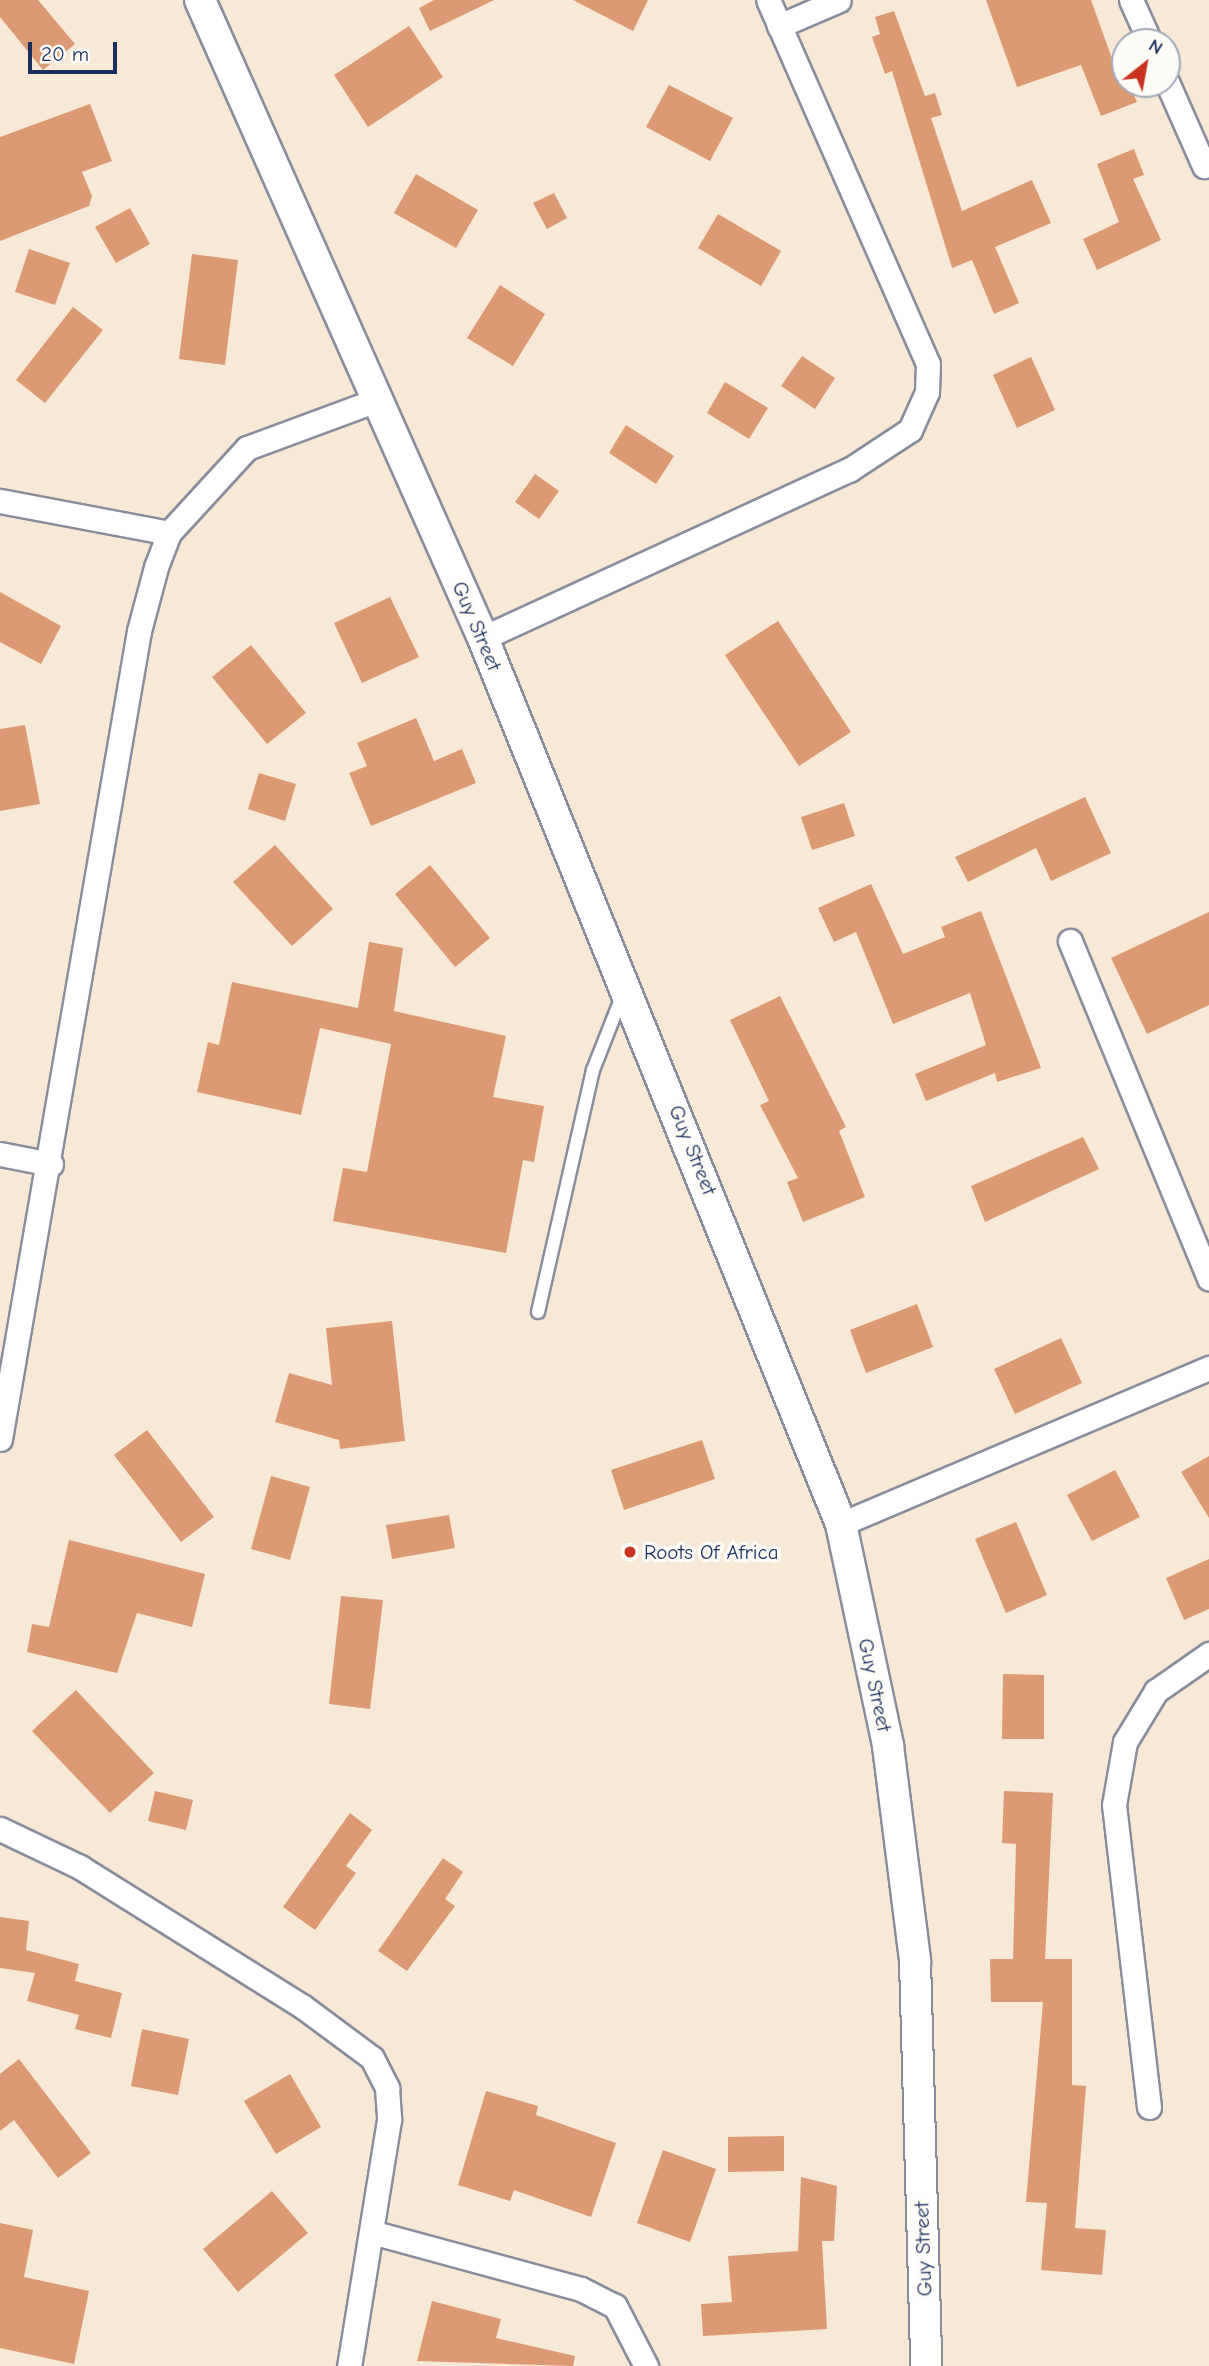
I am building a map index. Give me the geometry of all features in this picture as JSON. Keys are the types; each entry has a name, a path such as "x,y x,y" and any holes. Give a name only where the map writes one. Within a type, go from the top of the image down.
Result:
{"street":[{"name":"Guy Street","path":"200,0 483,638 841,1524 888,1746 915,1961 926,2366"},
{"path":"483,638 849,470 910,430 927,393 928,364 768,0"},
{"path":"779,26 839,0"},
{"path":"1131,0 1144,28"},
{"path":"1174,98 1204,166"},
{"path":"0,1439 51,1164 139,631 169,533 247,448 377,400"},
{"path":"0,501 169,533"},
{"path":"1070,941 1209,1278"},
{"path":"0,1154 51,1164"},
{"path":"841,1524 1209,1368"},
{"path":"1149,2107 1114,1805 1131,1732 1157,1692 1209,1654"},
{"path":"0,1829 80,1867 302,2006 372,2058 387,2088 389,2120 375,2233 349,2366"},
{"path":"375,2233 581,2289 615,2306 646,2366"}],"lane":[{"path":"538,1312 593,1070 626,987"}],"building":[{"path":"0,0 38,0 75,44 43,70 0,17"},
{"path":"434,0 494,0 430,31 419,8"},
{"path":"573,0 648,0 633,31"},
{"path":"986,0 1091,0 1111,56 1111,98 1135,98 1137,102 1101,116 1081,65 1017,87"},
{"path":"894,11 925,96 935,93 942,115 931,118 962,211 1032,180 1051,223 995,247 1019,303 994,314 972,260 952,268 892,71 885,74 872,37 880,34 875,17"},
{"path":"409,26 443,77 368,127 334,75"},
{"path":"669,85 733,118 710,161 646,127"},
{"path":"90,104 112,161 82,172 92,196 89,206 0,241 0,137"},
{"path":"1134,149 1144,175 1133,179 1161,240 1097,270 1083,239 1119,222 1097,164"},
{"path":"416,174 478,210 456,248 394,213"},
{"path":"554,193 567,218 547,229 533,203"},
{"path":"130,208 150,244 116,263 95,227"},
{"path":"718,214 781,251 761,286 698,248"},
{"path":"29,249 70,263 55,305 15,292"},
{"path":"192,254 238,260 225,365 179,359"},
{"path":"500,285 545,314 513,366 467,338"},
{"path":"73,307 103,330 45,403 16,380"},
{"path":"802,356 835,378 815,409 781,386"},
{"path":"1031,357 1055,410 1017,428 993,375"},
{"path":"725,382 768,408 749,439 707,413"},
{"path":"626,425 674,456 656,484 609,453"},
{"path":"535,474 559,491 539,519 515,502"},
{"path":"0,592 61,626 41,664 0,642"},
{"path":"390,597 419,657 362,683 334,623"},
{"path":"778,621 851,732 799,766 725,655"},
{"path":"251,645 306,713 267,744 212,677"},
{"path":"416,718 434,761 462,749 476,783 371,826 349,773 367,766 357,743"},
{"path":"25,725 40,804 0,811 0,729"},
{"path":"259,773 296,784 285,821 248,809"},
{"path":"1085,797 1111,853 1051,881 1036,848 968,882 955,857"},
{"path":"844,803 855,836 812,850 801,817"},
{"path":"275,845 333,909 292,946 233,882"},
{"path":"430,865 490,938 455,967 395,894"},
{"path":"871,884 903,954 945,937 941,927 981,911 1041,1068 997,1082 995,1073 926,1101 915,1074 986,1045 970,993 893,1024 856,932 834,942 818,908"},
{"path":"1209,912 1209,1005 1147,1034 1111,958"},
{"path":"369,942 403,948 394,1011 506,1036 493,1097 544,1106 534,1162 523,1160 506,1253 333,1221 343,1168 367,1172 391,1044 320,1028 301,1115 197,1092 208,1042 219,1045 232,982 358,1008"},
{"path":"780,996 846,1127 839,1131 865,1197 803,1222 787,1182 798,1178 760,1105 769,1101 730,1020"},
{"path":"1083,1137 1099,1169 985,1222 971,1186"},
{"path":"917,1304 933,1347 866,1373 850,1330"},
{"path":"392,1321 405,1441 340,1449 339,1440 275,1422 289,1373 332,1385 326,1328"},
{"path":"1061,1338 1082,1383 1015,1414 994,1369"},
{"path":"147,1430 214,1517 181,1542 114,1455"},
{"path":"702,1440 715,1479 624,1510 611,1470"},
{"path":"1209,1456 1209,1518 1181,1472"},
{"path":"1115,1470 1140,1517 1092,1541 1067,1495"},
{"path":"271,1476 310,1487 290,1560 251,1549"},
{"path":"449,1515 455,1548 392,1559 386,1525"},
{"path":"1016,1522 1047,1595 1006,1613 975,1539"},
{"path":"69,1540 205,1574 192,1627 137,1613 117,1673 27,1652 32,1624 49,1627"},
{"path":"1209,1559 1209,1609 1184,1620 1166,1578"},
{"path":"341,1596 383,1600 370,1709 329,1704"},
{"path":"1003,1674 1044,1675 1044,1739 1002,1739"},
{"path":"76,1690 154,1773 110,1813 32,1731"},
{"path":"155,1791 193,1800 186,1830 148,1821"},
{"path":"1004,1791 1053,1793 1045,1959 1072,1959 1072,2085 1086,2086 1075,2228 1106,2230 1102,2275 1041,2270 1047,2203 1026,2202 1043,2002 991,2002 990,1959 1013,1959 1016,1844 1002,1843"},
{"path":"350,1813 372,1830 346,1866 356,1873 315,1930 283,1907"},
{"path":"443,1858 463,1872 445,1899 455,1906 407,1971 378,1951"},
{"path":"0,1917 29,1921 26,1950 79,1964 75,1981 122,1993 111,2038 75,2029 79,2015 27,2001 35,1973 0,1968"},
{"path":"142,2029 189,2039 178,2095 131,2086"},
{"path":"19,2059 91,2153 58,2178 14,2120 0,2131 0,2074"},
{"path":"290,2074 321,2127 276,2154 244,2101"},
{"path":"486,2091 538,2106 536,2115 616,2143 591,2217 514,2190 510,2201 458,2185"},
{"path":"784,2136 784,2171 728,2172 728,2137"},
{"path":"663,2150 716,2169 690,2242 637,2223"},
{"path":"801,2177 837,2186 834,2241 822,2241 827,2329 703,2336 701,2304 732,2302 728,2256 798,2251"},
{"path":"272,2191 308,2233 238,2292 203,2249"},
{"path":"0,2223 33,2230 24,2277 89,2291 74,2364 0,2348"},
{"path":"432,2301 501,2319 496,2338 575,2356 573,2366 417,2361"}],"place":[{"name":"Roots Of Africa","path":"630,1552"}]}
